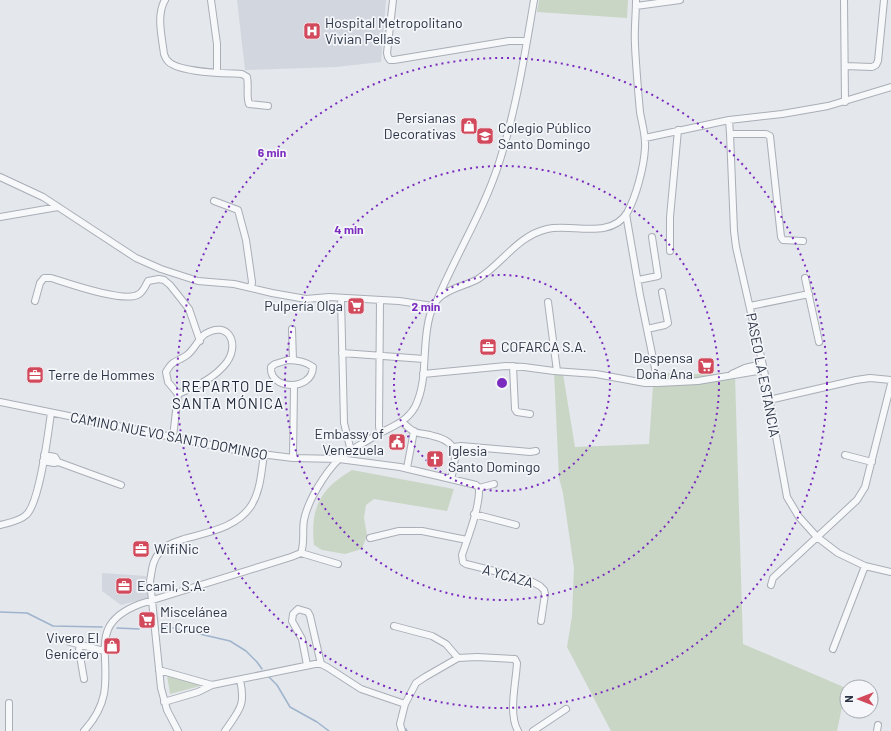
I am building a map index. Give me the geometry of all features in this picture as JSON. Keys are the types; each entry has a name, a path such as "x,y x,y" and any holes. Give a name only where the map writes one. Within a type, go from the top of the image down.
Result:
{"street":[{"path":"165,0 160,16 166,60 184,68 242,74 247,77 247,99 249,104 268,106"},
{"path":"211,0 217,44 218,72"},
{"path":"393,0 387,53 390,60 509,41 527,41"},
{"path":"300,553 304,540 304,521 308,506 318,487 339,459 380,433 402,422 412,412 419,398 423,374 427,329 434,306 483,203 499,164 514,109 534,0"},
{"path":"438,298 481,277 515,246 529,236 548,228 605,228 620,221 626,214 636,190 645,149 640,110 635,45 636,3 680,0"},
{"path":"844,0 845,102"},
{"path":"845,66 872,67 876,65 878,61 884,0"},
{"path":"644,138 729,120 789,113 828,106 891,87"},
{"name":"PASEO LA ESTANCIA","path":"729,120 736,247 763,367 786,497 799,517 817,537 838,553 865,566 891,572"},
{"path":"670,251 670,217 678,130"},
{"path":"730,134 766,134 770,136 782,237 783,240 786,241 803,241"},
{"path":"0,177 43,197 136,258 161,269 198,281 234,284 306,299 329,297 399,301 434,306"},
{"path":"214,202 238,210 246,240 252,282 251,288"},
{"path":"0,217 58,207"},
{"path":"626,214 658,383"},
{"path":"638,280 658,276 652,237"},
{"path":"36,301 40,283 44,278 51,278 108,295 134,296 139,294 148,281 154,279 164,280 170,285 189,309 200,340"},
{"path":"805,278 819,342"},
{"path":"647,330 668,323 662,292"},
{"path":"750,306 809,294"},
{"path":"341,298 344,423 351,451"},
{"path":"380,300 380,433"},
{"path":"548,302 557,371"},
{"path":"292,329 293,360"},
{"path":"173,437 178,394 168,382 166,372 172,363 186,356 203,335 218,330 226,331 231,336 233,347 227,361 215,374 199,386 178,394"},
{"path":"342,353 424,359"},
{"path":"293,360 308,363 313,367 313,373 309,378 294,386 283,384 274,378 271,372 271,367 276,364 293,360"},
{"path":"513,366 515,409 517,412 530,414"},
{"path":"423,374 513,366 596,374 645,383 658,383 698,381 748,374 763,367"},
{"path":"769,400 870,378 891,380"},
{"path":"771,585 773,578 857,500 865,487 891,384"},
{"path":"293,458 294,386"},
{"name":"CAMINO NUEVO SANTO DOMINGO","path":"0,402 264,455 293,458 339,459 407,468 476,485 479,488"},
{"path":"0,525 26,515 33,506 38,490 51,413"},
{"path":"402,422 414,431 443,438 450,442 454,448 454,466 451,479"},
{"path":"407,468 414,431"},
{"path":"454,448 461,446 530,452 536,451"},
{"path":"178,731 164,702 159,670 150,581 152,565 160,551 175,542 227,527 243,515 251,505 258,491 264,455"},
{"path":"845,455 872,462"},
{"path":"43,458 55,457 58,462 121,485"},
{"path":"370,538 399,531 422,531 467,540 480,493 479,488 494,484"},
{"path":"474,514 516,525"},
{"name":"A YCAZA","path":"467,540 462,555 466,564 527,579 544,590 545,594 541,621"},
{"path":"84,731 97,715 104,694 104,651 107,632 116,618 128,608 300,553 338,564"},
{"path":"833,649 865,566"},
{"path":"308,664 302,639 292,621 293,614 298,610 308,612 310,616 321,664"},
{"path":"394,626 432,636 446,644 458,658"},
{"path":"70,642 104,651"},
{"path":"80,645 79,650 84,679"},
{"path":"402,731 400,724 405,704 416,684 458,658 477,657 515,659 517,663 513,708 514,724 518,731"},
{"path":"164,702 198,692 212,685 308,664 321,664 361,689 405,704"},
{"path":"159,670 212,685"},
{"path":"225,731 240,708 243,694 240,680"},
{"path":"9,703 9,731"},
{"path":"533,731 566,709"}],"shaded area":[{"name":"Hospital Metropolitano Vivian Pellas","path":"237,0 386,0 381,62 336,67 245,70"},
{"name":"Ecami, S.A.","path":"102,573 146,576 148,598 121,605 102,591"}],"green space":[{"path":"539,0 628,0 627,18 537,12"},
{"path":"554,371 563,374 575,447 649,444 653,386 659,373 735,375 743,644 839,685 840,719 837,731 611,731 567,647 572,616 574,568 563,493 559,478"},
{"path":"352,470 454,489 447,511 374,499 366,505 364,518 367,535 362,549 345,554 322,550 314,545 313,532 316,510 325,492 341,477"},
{"path":"167,675 199,684 200,686 170,694"}],"waterway":[{"path":"0,612 27,613 53,626 102,627"},
{"path":"165,626 230,641 246,651 262,669"},
{"path":"117,628 139,629"},
{"path":"268,676 277,685 290,707 317,722 329,731"},
{"path":"403,729 406,729 407,731"}],"place":[{"name":"Hospital Metropolitano Vivian Pellas","path":"312,31"},
{"name":"Persianas Decorativas","path":"469,126"},
{"name":"Colegio Público Santo Domingo","path":"485,136"},
{"name":"Pulpería Olga","path":"356,306"},
{"name":"COFARCA S.A.","path":"488,347"},
{"name":"Despensa Doña Ana","path":"706,366"},
{"name":"Terre de Hommes","path":"35,375"},
{"name":"Embassy of Venezuela","path":"397,442"},
{"name":"Iglesia Santo Domingo","path":"435,459"},
{"name":"WifiNic","path":"141,549"},
{"name":"Ecami, S.A.","path":"124,586"},
{"name":"Miscelánea El Cruce","path":"147,620"},
{"name":"Vivero El Genícero","path":"112,646"}],"district":[{"name":"REPARTO DE SANTA MÓNICA","path":"228,396"}]}
